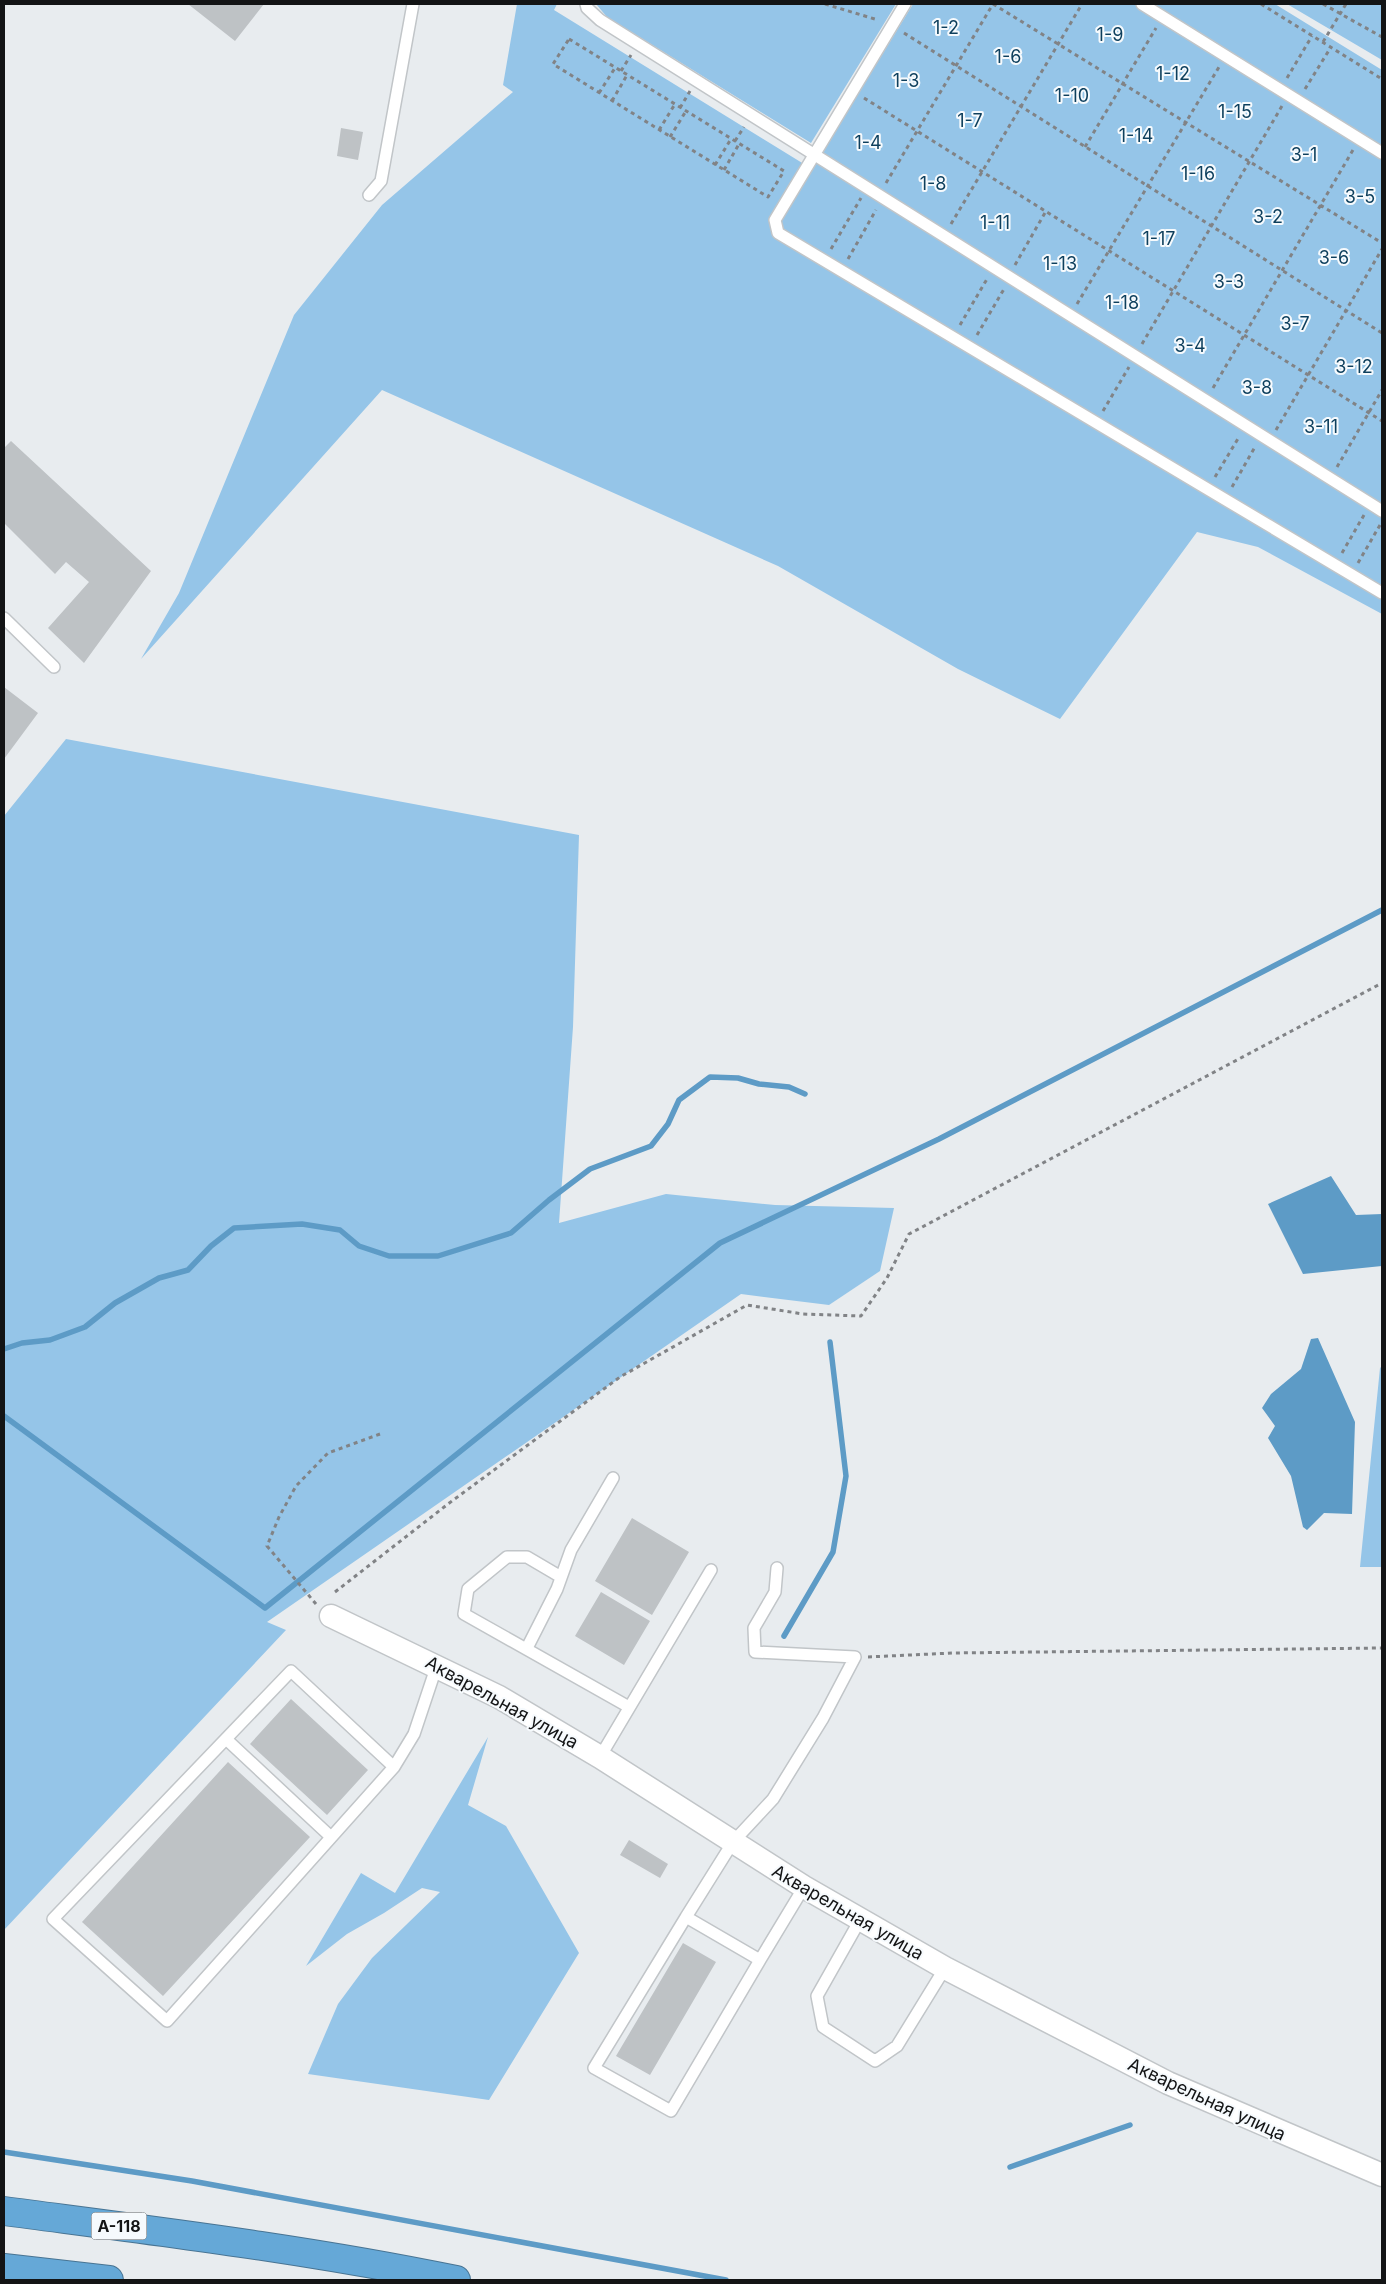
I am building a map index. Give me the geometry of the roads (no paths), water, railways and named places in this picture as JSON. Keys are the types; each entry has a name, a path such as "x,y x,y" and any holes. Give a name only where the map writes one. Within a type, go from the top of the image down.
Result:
{"highway":[{"name":"А-118","path":"4,2212 234,2241 370,2263 456,2280"},
{"path":"4,2268 109,2280"}],"street":[{"name":"Акварельная улица","path":"332,1616 437,1665 499,1697 600,1757 804,1888 945,1968 1168,2083 1382,2175"}],"lane":[{"path":"370,195 381,181 413,4"},
{"path":"586,4 587,8 600,20 1382,510"},
{"path":"905,4 775,220 778,233 1098,421 1382,592"},
{"path":"1142,4 1382,153"},
{"path":"4,618 54,667"},
{"path":"527,1648 561,1577 571,1550 612,1478"},
{"path":"561,1577 528,1557 507,1557 468,1589 464,1614 629,1707"},
{"path":"777,1568 775,1592 754,1628 755,1652 855,1657 823,1718 773,1799 733,1842 594,2068 671,2111 804,1888"},
{"path":"600,1757 711,1570"},
{"path":"394,1767 291,1671 53,1918 167,2021 394,1767 414,1734 437,1665"},
{"path":"226,1739 331,1837"},
{"path":"686,1917 760,1960"},
{"path":"860,1920 817,1996 823,2027 876,2062 897,2046 945,1968"}],"waterway":[{"path":"4,1416 265,1608 720,1243 939,1139 1382,910"},
{"path":"4,1349 22,1343 50,1340 85,1327 115,1303 159,1278 188,1270 211,1246 234,1228 302,1224 340,1230 359,1246 389,1256 438,1256 511,1233 549,1200 590,1169 651,1146 668,1124 679,1100 710,1077 738,1078 759,1084 789,1087 805,1094"},
{"path":"784,1636 833,1552 846,1476 830,1342"},
{"path":"1010,2167 1130,2125"},
{"path":"4,2152 192,2181 726,2280"}],"park label":[{"name":"1-2","path":"946,27"},
{"name":"1-9","path":"1110,34"},
{"name":"1-6","path":"1008,56"},
{"name":"1-12","path":"1173,73"},
{"name":"1-3","path":"906,80"},
{"name":"1-10","path":"1072,95"},
{"name":"1-15","path":"1235,111"},
{"name":"1-7","path":"970,120"},
{"name":"1-14","path":"1136,135"},
{"name":"1-4","path":"868,142"},
{"name":"3-1","path":"1304,154"},
{"name":"1-16","path":"1198,173"},
{"name":"1-8","path":"933,183"},
{"name":"3-5","path":"1360,196"},
{"name":"3-2","path":"1268,216"},
{"name":"1-11","path":"995,222"},
{"name":"1-17","path":"1159,238"},
{"name":"3-6","path":"1334,257"},
{"name":"1-13","path":"1060,263"},
{"name":"3-3","path":"1229,281"},
{"name":"1-18","path":"1122,302"},
{"name":"3-7","path":"1295,323"},
{"name":"3-4","path":"1190,345"},
{"name":"3-12","path":"1354,366"},
{"name":"3-8","path":"1257,387"},
{"name":"3-11","path":"1321,426"}]}
